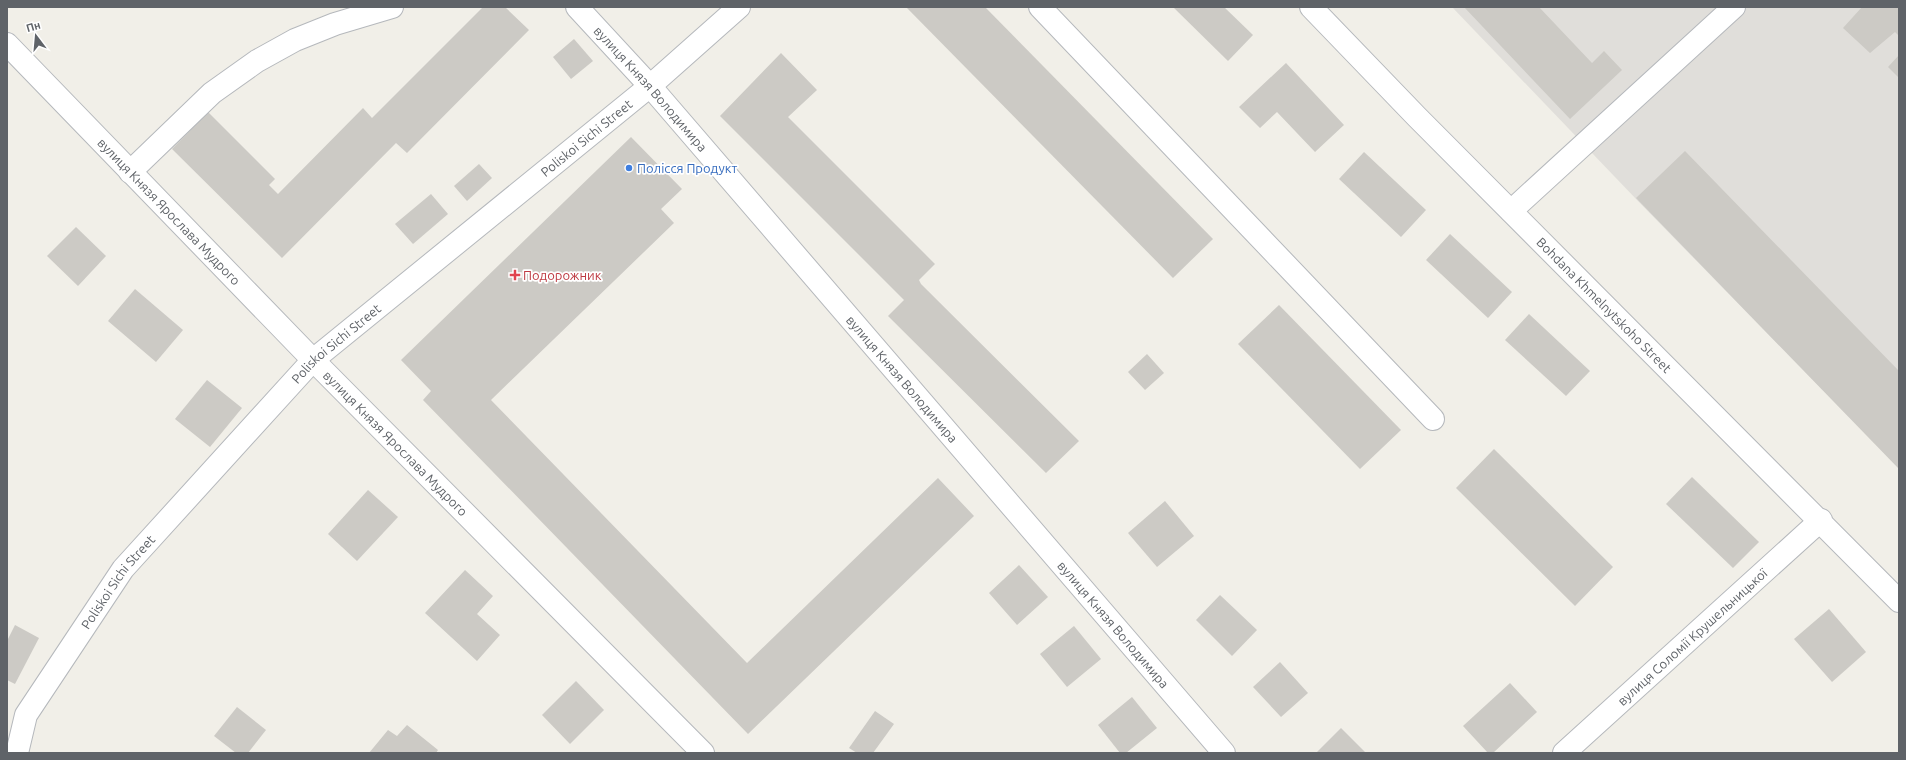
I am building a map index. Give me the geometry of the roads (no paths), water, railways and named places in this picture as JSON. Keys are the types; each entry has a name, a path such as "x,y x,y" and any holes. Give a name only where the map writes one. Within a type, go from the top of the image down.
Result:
{"street":[{"path":"130,172 212,93 257,61 295,40 329,26 392,7"},
{"name":"вулиця Князя Володимира","path":"577,7 650,86 1224,753"},
{"name":"Poliskoi Sichi Street","path":"17,753 16,713 123,569 313,360 650,86 739,7"},
{"path":"1040,7 1433,419"},
{"name":"Bohdana Khmelnytskoho Street","path":"1311,7 1511,211 1821,520 1899,601"},
{"path":"1511,211 1734,7"},
{"name":"вулиця Князя Ярослава Мудрого","path":"7,44 313,360 703,753"},
{"name":"вулиця Соломії Крушельницької","path":"1564,753 1821,520"}],"place":[{"name":"Полісся Продукт","path":"629,168"},
{"name":"Подорожник","path":"515,275"}]}
